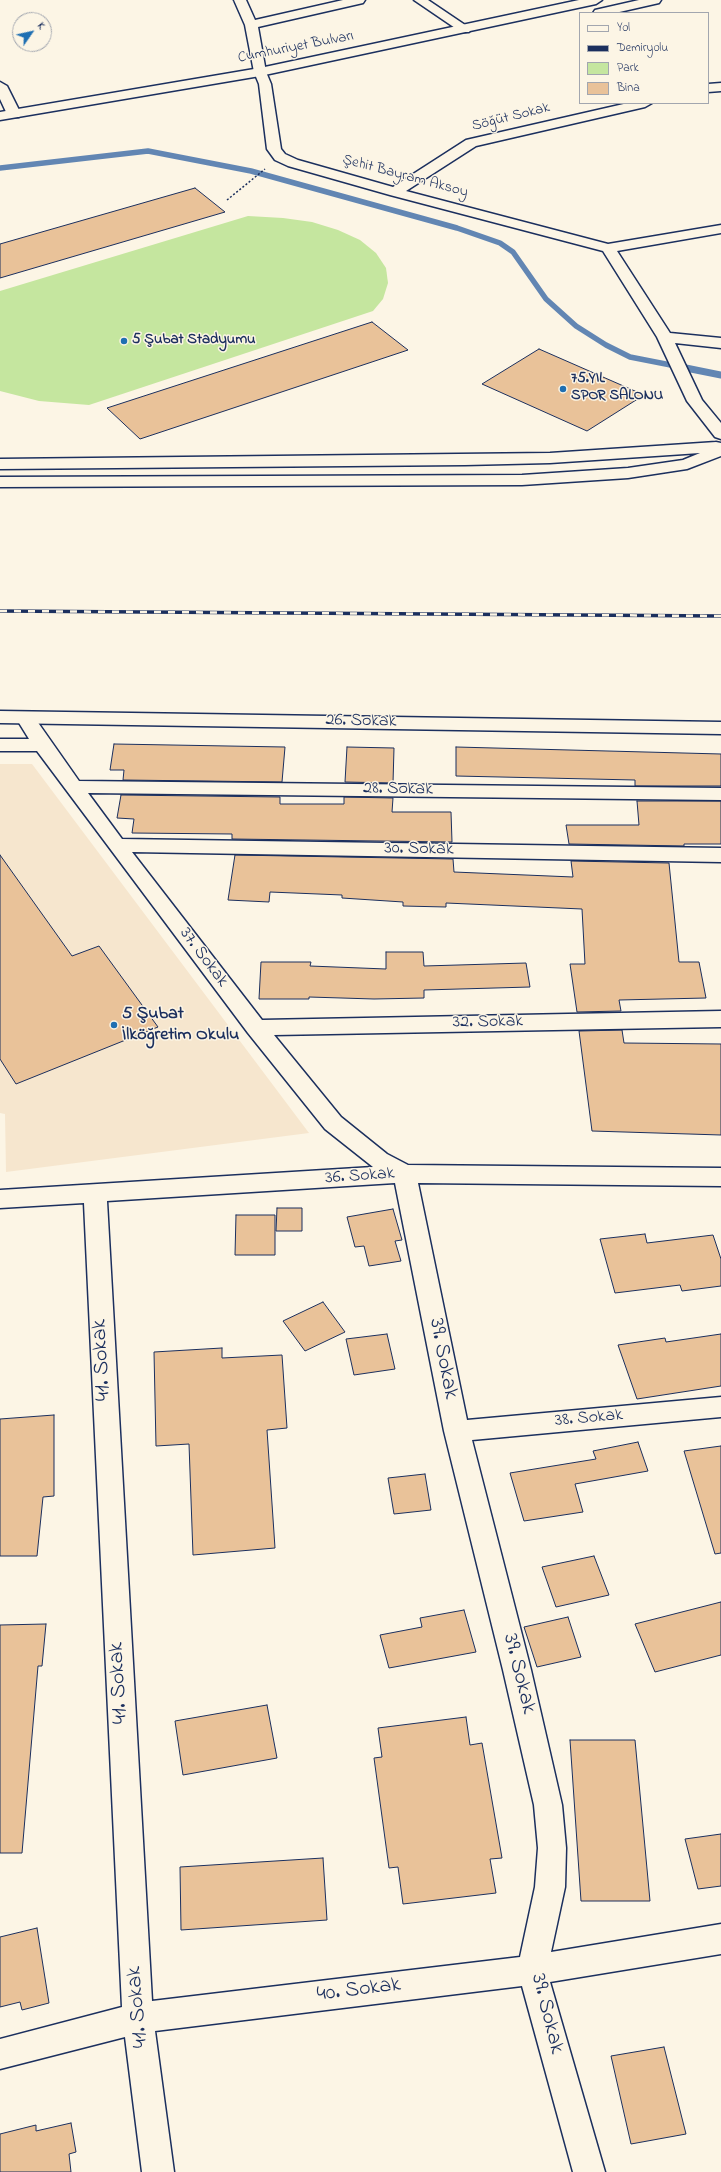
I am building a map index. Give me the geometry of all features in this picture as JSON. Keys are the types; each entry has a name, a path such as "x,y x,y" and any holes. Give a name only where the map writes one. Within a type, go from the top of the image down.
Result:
{"street":[{"name":"Şehit Bayram Aksoy","path":"240,0 251,25 274,149 280,156 293,163 395,192 608,248"},
{"path":"251,25 359,0"},
{"path":"420,0 465,29"},
{"name":"Cumhuriyet Bulvarı","path":"0,116 262,78 465,29 596,0"},
{"path":"603,12 654,0"},
{"name":"Cumhuriyet Bulvarı","path":"234,90 262,78 280,81"},
{"path":"0,86 14,114"},
{"path":"709,88 721,87"},
{"name":"Söğüt Sokak","path":"395,192 471,143 641,104"},
{"path":"720,232 608,248 665,337 686,385 695,401 721,434"},
{"path":"665,337 721,343"},
{"path":"0,464 550,458 721,446"},
{"path":"0,482 522,480 621,474 680,465 721,450"},
{"name":"26. Sokak","path":"0,718 721,728"},
{"name":"37. Sokak","path":"25,718 42,745 116,845 256,1028 333,1123 379,1160 405,1174"},
{"path":"0,745 42,745"},
{"name":"28. Sokak","path":"74,787 721,794"},
{"name":"30. Sokak","path":"116,845 721,855"},
{"name":"32. Sokak","path":"256,1028 721,1019"},
{"name":"36. Sokak","path":"0,1199 405,1174 721,1176"},
{"name":"39. Sokak","path":"405,1174 457,1431 517,1670 548,1805 552,1848 550,1887 532,1970 588,2172"},
{"name":"41. Sokak","path":"95,1194 138,2018 158,2172"},
{"name":"38. Sokak","path":"457,1431 721,1407"},
{"name":"40. Sokak","path":"0,2054 138,2018 532,1970 721,1939"}],"path":[{"path":"227,200 262,171"}],"shaded area":[{"name":"5 Şubat İlköğretim Okulu","path":"0,764 32,764 309,1133 6,1172 5,1114 0,1113"}],"green space":[{"name":"5 Şubat Stadyumu","path":"248,216 283,218 312,222 338,230 360,240 376,253 386,268 388,283 383,299 373,311 89,405 39,401 0,391 0,291"}],"building":[{"path":"195,188 225,212 0,278 0,244"},
{"path":"372,322 408,350 140,439 107,408"},
{"name":"75.YIL SPOR SALONU","path":"539,349 644,395 587,431 482,384"},
{"path":"114,744 285,747 282,782 123,780 124,770 110,770"},
{"path":"347,747 394,748 393,783 345,782"},
{"path":"456,747 721,754 721,786 635,786 635,780 456,776"},
{"path":"121,795 280,797 280,804 344,804 344,797 393,798 392,812 451,812 452,842 232,839 232,834 132,833 134,819 117,818"},
{"path":"637,801 721,801 721,844 684,844 684,846 569,844 566,825 639,825"},
{"path":"0,855 72,956 99,946 158,1027 16,1084 0,1059"},
{"path":"235,855 453,859 454,872 573,877 571,861 669,863 679,962 699,962 706,998 619,1000 621,1011 577,1012 570,964 585,964 582,909 446,903 446,907 403,906 403,902 342,898 342,895 270,892 269,902 228,900"},
{"path":"386,952 423,952 424,966 526,963 530,987 424,990 424,998 374,999 309,997 309,999 259,999 261,962 311,962 310,966 386,969"},
{"path":"622,1030 624,1043 721,1044 721,1135 592,1131 579,1031"},
{"path":"277,1208 302,1208 302,1231 276,1231"},
{"path":"393,1209 402,1240 395,1241 401,1261 369,1266 364,1246 355,1247 347,1217"},
{"path":"236,1215 275,1215 275,1255 235,1255"},
{"path":"645,1234 647,1243 713,1235 721,1259 721,1286 682,1291 680,1285 615,1293 600,1239"},
{"path":"323,1302 345,1332 305,1351 283,1321"},
{"path":"387,1334 395,1369 354,1375 346,1339"},
{"path":"721,1334 721,1386 637,1399 618,1345 665,1338 666,1342"},
{"path":"222,1348 222,1358 282,1355 287,1428 267,1430 275,1548 193,1555 189,1444 156,1446 154,1352"},
{"path":"54,1415 54,1496 43,1497 37,1556 0,1556 0,1419"},
{"path":"638,1442 648,1471 575,1484 583,1512 524,1521 510,1473 596,1459 593,1451"},
{"path":"721,1446 721,1553 715,1554 684,1451"},
{"path":"425,1474 431,1510 394,1514 388,1478"},
{"path":"594,1556 609,1595 556,1607 542,1567"},
{"path":"721,1602 721,1655 655,1672 635,1624"},
{"path":"464,1610 476,1652 389,1668 380,1635 422,1627 420,1618"},
{"path":"568,1617 581,1657 537,1667 524,1627"},
{"path":"46,1624 42,1666 38,1666 22,1853 0,1853 0,1625"},
{"path":"267,1705 277,1758 183,1775 175,1721"},
{"path":"466,1717 470,1745 482,1743 502,1858 490,1859 496,1893 403,1904 398,1867 389,1868 374,1758 382,1757 378,1728"},
{"path":"570,1740 635,1740 650,1901 581,1901"},
{"path":"721,1834 721,1886 698,1889 685,1839"},
{"path":"323,1858 327,1920 181,1930 180,1867"},
{"path":"37,1928 49,2003 22,2010 20,2002 0,2007 0,1937"},
{"path":"664,2047 686,2134 631,2144 611,2056"},
{"path":"71,2123 76,2152 69,2154 71,2172 0,2172 0,2134 36,2125 36,2131"}],"waterway":[{"path":"0,168 148,151 251,171 457,228 500,243 513,252 546,299 576,326 606,345 630,357 681,367"},
{"path":"676,366 681,367"},
{"path":"681,367 721,375"}],"railway":[{"path":"0,611 721,616"}],"place":[{"name":"5 Şubat Stadyumu","path":"124,341"},
{"name":"75.YIL SPOR SALONU","path":"563,389"},
{"name":"5 Şubat İlköğretim Okulu","path":"114,1025"}]}
